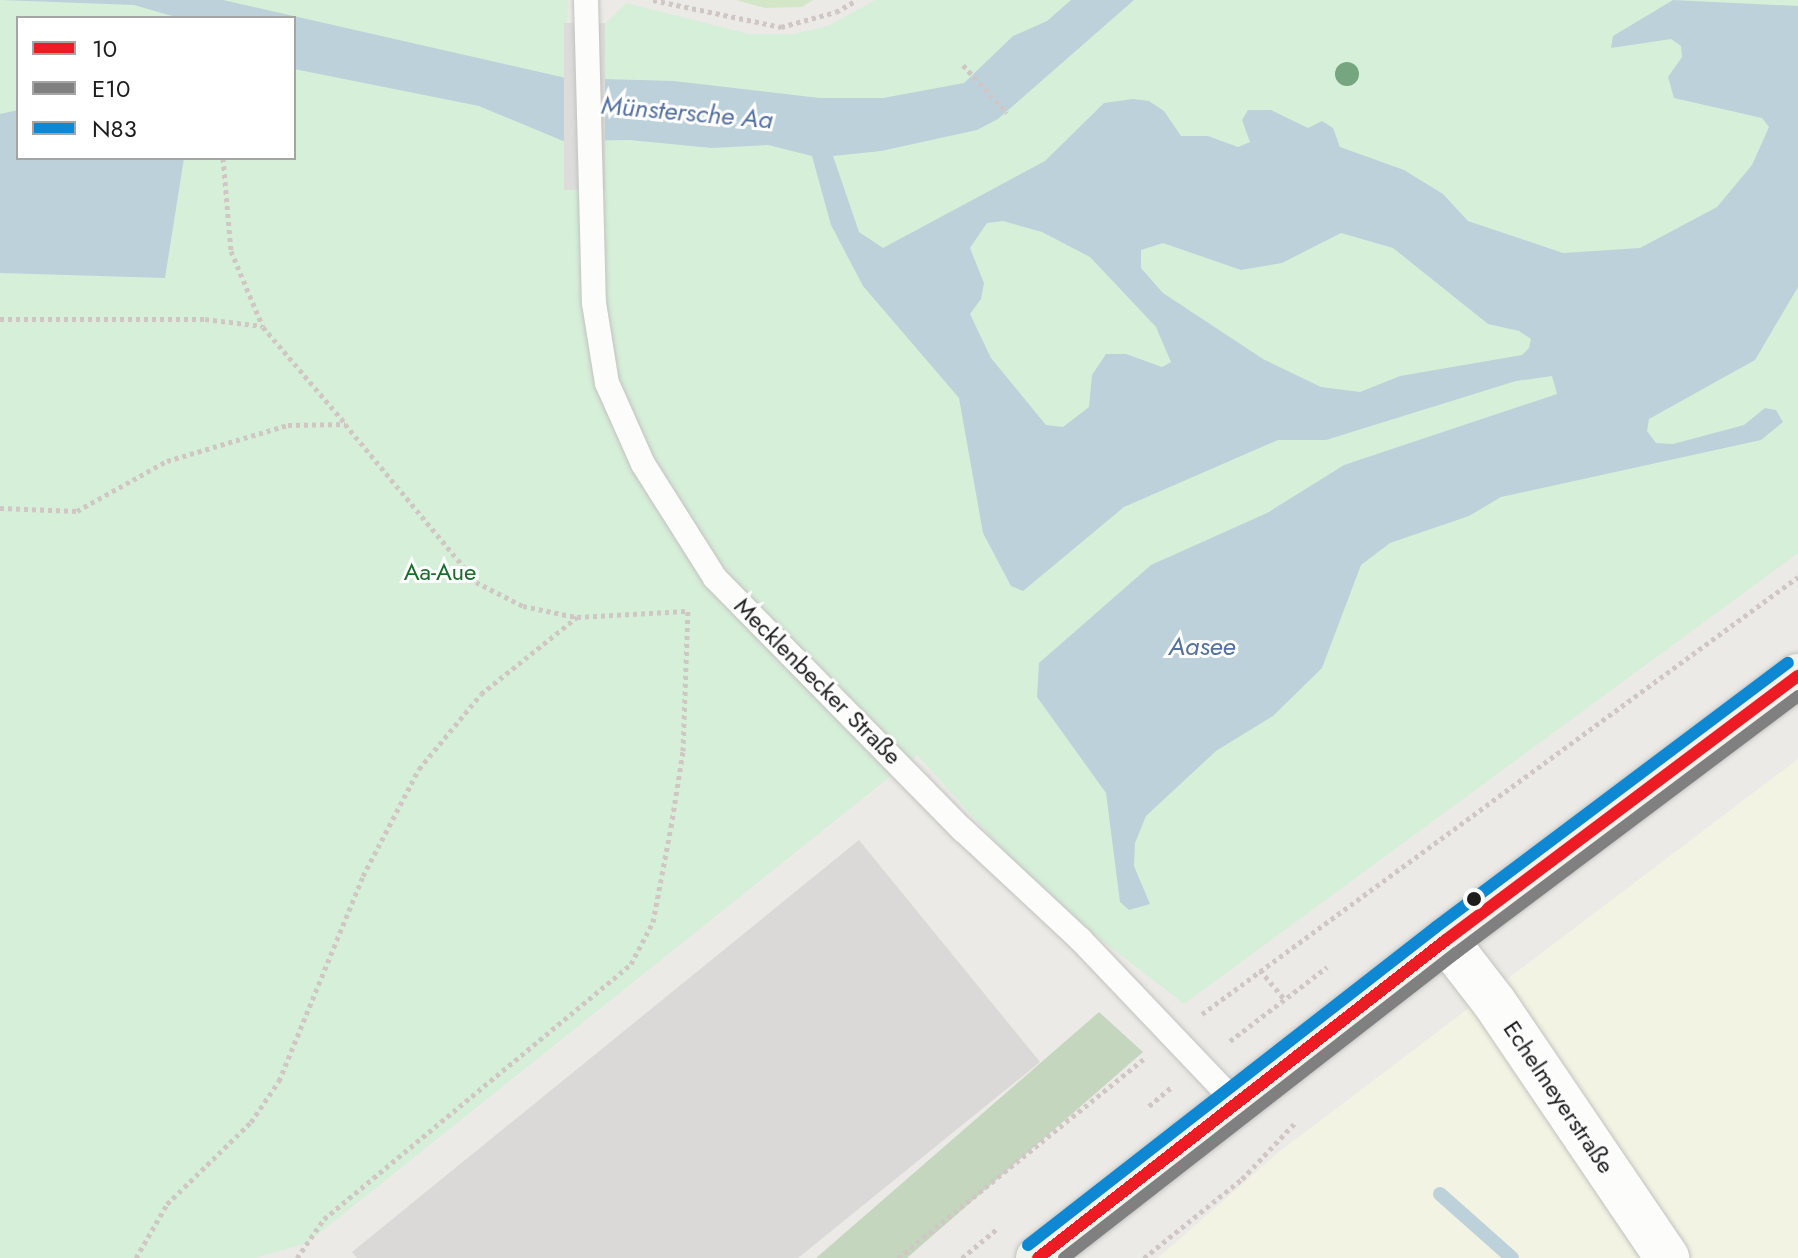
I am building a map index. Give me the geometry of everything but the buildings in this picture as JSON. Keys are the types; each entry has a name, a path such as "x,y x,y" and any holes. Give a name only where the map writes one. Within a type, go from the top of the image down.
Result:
{"street":[{"path":"1038,1258 1446,940 1798,676"},
{"name":"Echelmeyerstraße","path":"1446,940 1494,1002 1667,1258"}],"lane":[{"name":"Mecklenbecker Straße","path":"586,0 587,157 594,303 607,383 643,464 715,578 1174,1035 1238,1105"}],"path":[{"path":"653,0 781,27 836,12 857,0"},
{"path":"963,65 1007,113"},
{"path":"223,160 231,251 263,327 476,582 523,606 577,617 687,611"},
{"path":"0,319 205,319 263,327"},
{"path":"0,508 77,511 167,461 288,425 345,424"},
{"path":"898,1258 1174,1035 1798,577"},
{"path":"297,1258 324,1219 631,964 653,922 671,827 683,751 687,611 715,578"},
{"path":"136,1258 167,1204 251,1122 279,1081 363,876 419,769 481,694 577,617"},
{"path":"1144,1258 1242,1179"}],"shaded area":[{"path":"1798,759 1798,1258 1158,1258 1280,1151"},
{"path":"859,840 1040,1062 798,1258 357,1258 352,1252"}],"green space":[{"name":"Aa-Aue","path":"0,0 568,0 567,26 600,29 626,3 749,34 794,34 828,26 875,0 1798,0 1798,553 1184,1004 1045,896 917,755 307,1243 255,1258 0,1258"},
{"path":"736,0 813,0 802,7 765,8"},
{"path":"1099,1012 1143,1052 907,1258 816,1258"}],"water":[{"name":"Aasee","path":"0,0 223,0 293,16 172,16 134,5"},
{"name":"Aasee","path":"1071,0 1134,0 998,119 977,130 881,151 833,156 859,232 883,248 1045,161 1104,103 1133,99 1149,101 1164,111 1181,136 1208,136 1238,147 1250,142 1242,120 1248,110 1271,110 1308,128 1322,121 1333,128 1340,147 1404,170 1443,194 1468,221 1563,253 1640,248 1717,207 1752,165 1769,127 1762,118 1674,98 1668,77 1682,57 1681,46 1671,39 1611,48 1613,36 1673,0 1798,6 1798,287 1755,360 1649,419 1647,431 1656,443 1673,444 1744,425 1765,408 1776,410 1783,422 1761,440 1501,497 1469,516 1390,543 1361,565 1322,668 1273,716 1216,751 1146,816 1135,843 1134,866 1150,904 1129,910 1120,902 1106,793 1037,697 1039,663 1151,565 1267,513 1344,465 1557,394 1552,376 1516,381 1326,440 1278,440 1124,507 1023,591 1011,586 983,533 959,398 863,286 831,225 812,156 768,145 712,148 629,140 563,141 479,106 296,69 296,17 566,78 674,81 820,98 883,98 964,83 1013,36 1047,21","holes":["1003,221 1042,232 1090,257 1156,327 1171,362 1162,367 1126,354 1106,354 1092,375 1089,407 1063,427 1046,425 991,358 970,314 981,299 984,283 970,248 987,223","1341,233 1393,248 1488,324 1519,331 1531,339 1529,348 1522,355 1400,376 1360,392 1321,387 1263,359 1163,293 1141,268 1141,250 1163,243 1241,270 1282,263"]},
{"path":"16,110 16,160 184,160 165,278 0,273 0,114"}],"pier":[{"path":"564,23 605,23 605,190 564,190"}],"waterway":[{"path":"1440,1194 1512,1258"}],"transit line":[{"name":"N83","path":"1028,1245 1436,927 1788,663"},
{"name":"10","path":"1038,1258 1446,940 1798,676"},
{"name":"E10","path":"1064,1258 1456,953 1798,696"}],"water label":[{"name":"Münstersche Aa","path":"687,113"}]}
